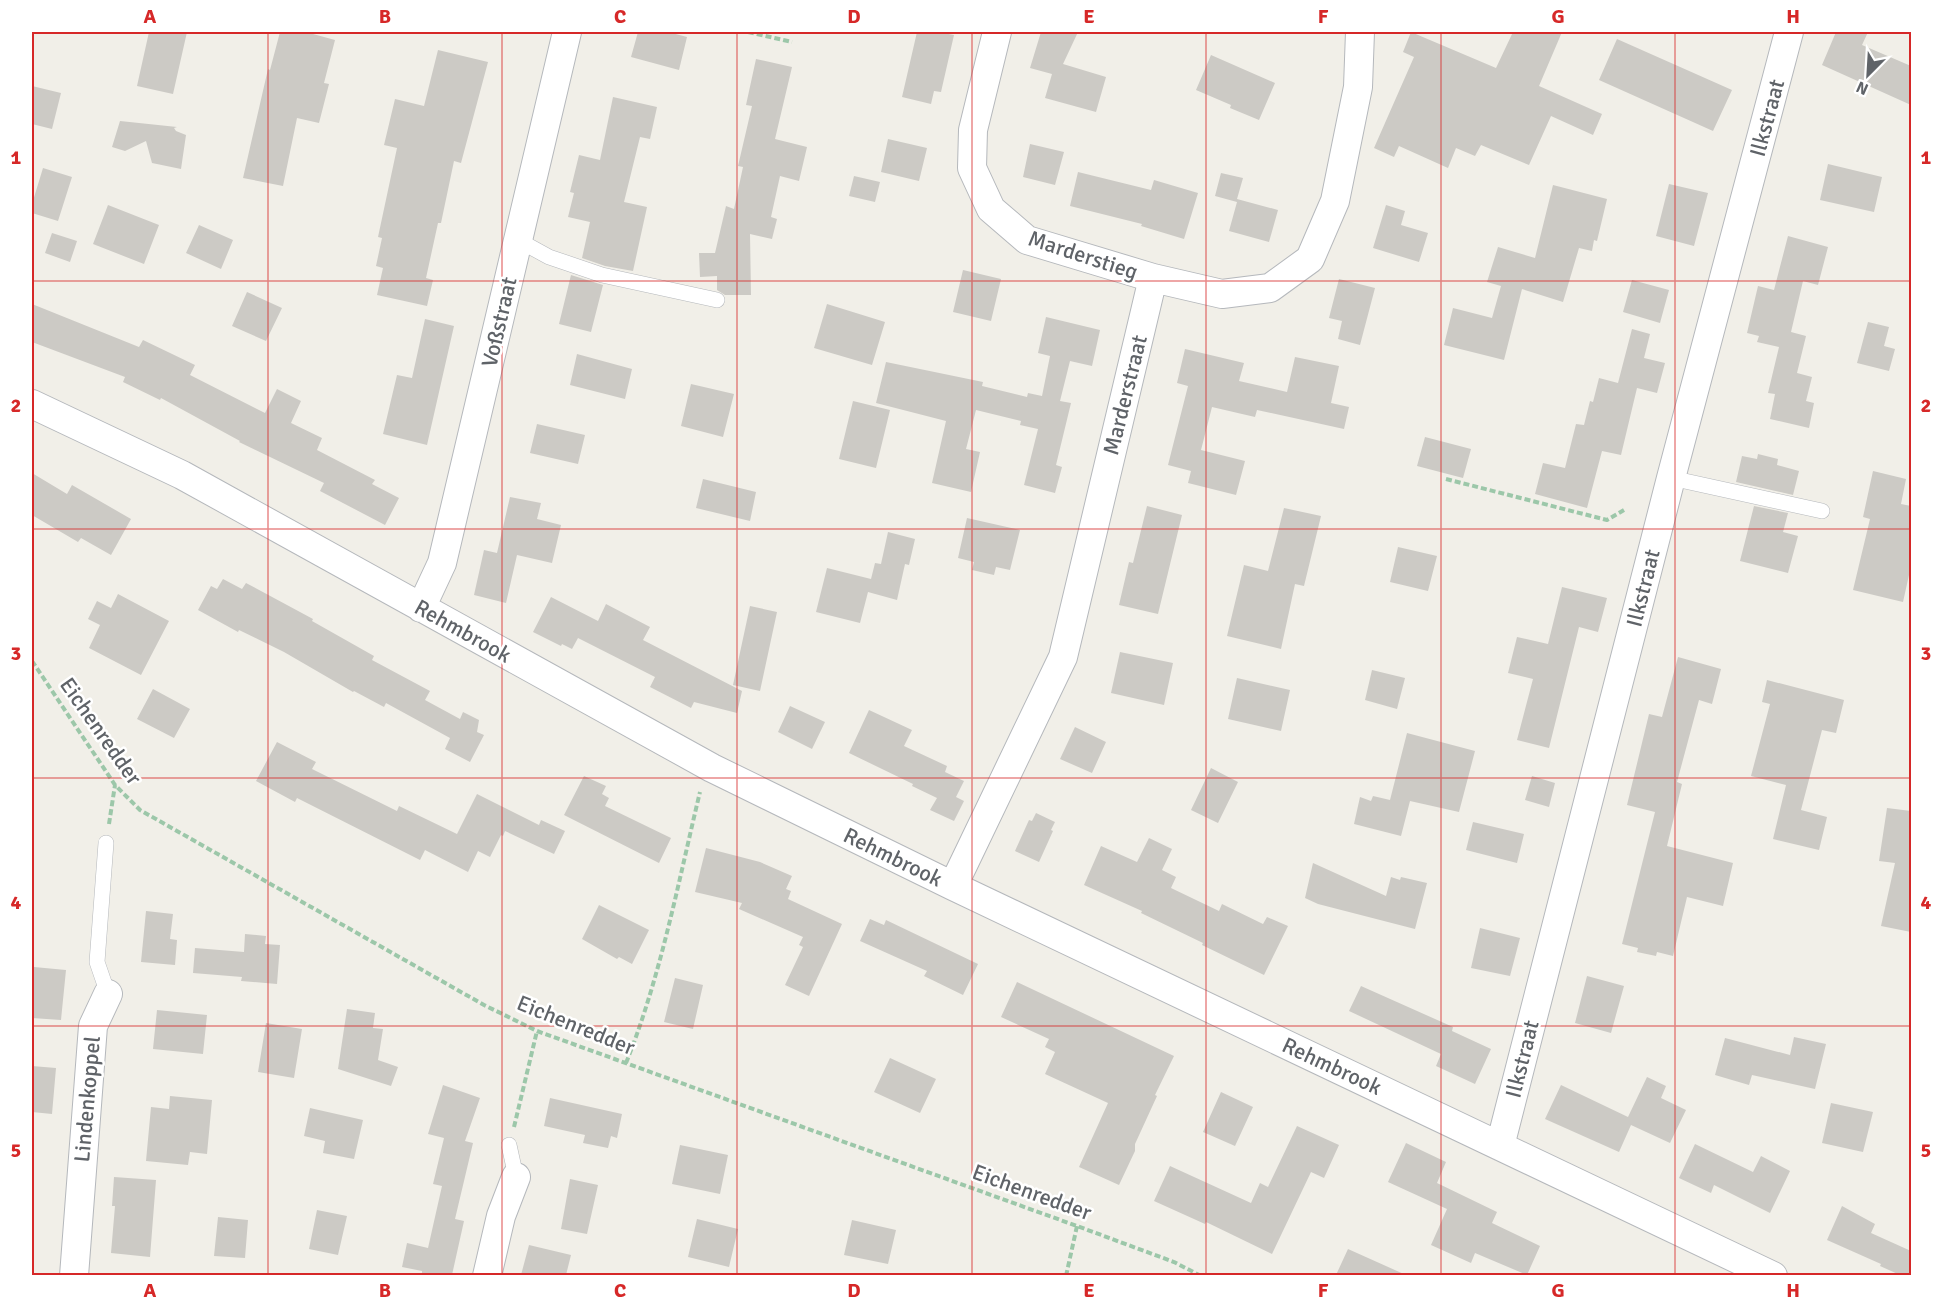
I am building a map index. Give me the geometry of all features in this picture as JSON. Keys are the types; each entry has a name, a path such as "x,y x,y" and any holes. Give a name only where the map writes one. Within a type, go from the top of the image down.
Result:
{"street":[{"name":"Voßstraat","path":"421,608 442,563 567,32"},
{"name":"Marderstieg","path":"998,32 973,130 972,158 972,168 992,209 1027,240 1153,278"},
{"path":"1153,278 1222,294 1270,288 1310,259 1335,201 1358,87 1360,32"},
{"name":"Ilkstraat","path":"1500,1146 1671,478 1790,32"},
{"name":"Marderstraat","path":"953,886 1063,657 1153,278"},
{"name":"Rehmbrook","path":"32,404 182,476 712,768 953,886 1773,1275"},
{"name":"Lindenkoppel","path":"74,1275 93,1026 108,994"},
{"path":"487,1275 501,1216 516,1177"}],"lane":[{"path":"518,240 549,257 592,272 717,300"},
{"path":"1671,478 1822,511"},
{"name":"Lindenkoppel","path":"106,843 97,962 108,994"},
{"path":"509,1145 516,1177"}],"path":[{"path":"748,32 792,42"},
{"path":"1446,479 1607,520 1623,510"},
{"name":"Eichenredder","path":"32,660 115,784 140,810 484,1005 537,1031 1077,1226 1174,1262 1201,1275"},
{"path":"626,1063 654,982 701,791 712,768"},
{"path":"106,843 115,784"},
{"path":"509,1145 537,1031"},
{"path":"1066,1275 1077,1226"}],"building":[{"path":"149,32 187,32 173,94 137,86"},
{"path":"280,32 313,32 313,34 335,40 324,83 329,84 319,123 297,118 283,186 243,178 268,69 270,70"},
{"path":"638,32 668,32 687,37 679,70 631,57"},
{"path":"917,32 954,35 941,92 934,91 931,104 902,97"},
{"path":"1041,32 1078,32 1063,64 1106,77 1096,112 1045,98 1052,74 1030,68"},
{"path":"1411,32 1496,68 1513,32 1562,32 1539,86 1602,114 1593,135 1551,116 1529,165 1481,145 1475,156 1456,148 1448,168 1399,146 1394,157 1374,148 1414,57 1403,52"},
{"path":"1836,32 1868,32 1862,45 1911,66 1911,105 1822,65"},
{"path":"1617,39 1732,90 1713,131 1599,80"},
{"path":"438,50 488,62 461,163 454,161 441,223 438,223 426,278 433,280 427,306 377,295 383,268 376,266 382,238 378,237 397,148 384,145 395,99 424,106"},
{"path":"1211,55 1275,83 1259,120 1196,90"},
{"path":"756,59 792,67 775,139 807,147 799,181 780,176 771,217 777,219 772,239 750,234 751,295 725,295 717,290 717,276 700,277 699,253 715,253 726,206 734,209 743,167 738,166 752,106 746,105"},
{"path":"32,86 61,93 52,129 32,124"},
{"path":"613,97 657,107 650,139 640,137 624,202 647,207 633,271 605,266 582,258 590,222 568,217 574,193 570,192 579,155 600,160"},
{"path":"120,121 177,127 174,128 176,131 186,135 181,169 152,163 146,141 125,151 112,147"},
{"path":"888,139 927,148 919,181 881,172"},
{"path":"1030,144 1064,152 1055,185 1023,177"},
{"path":"1828,164 1882,177 1874,212 1820,200"},
{"path":"43,168 72,177 58,221 32,213 32,204"},
{"path":"1078,172 1151,190 1154,180 1198,193 1184,239 1141,226 1142,224 1070,206"},
{"path":"1221,173 1243,178 1237,199 1278,210 1269,242 1229,231 1237,202 1215,196"},
{"path":"854,176 880,182 875,202 849,196"},
{"path":"1669,184 1708,193 1694,246 1656,236"},
{"path":"1553,185 1607,199 1597,241 1594,240 1592,251 1579,248 1563,302 1522,289 1504,360 1444,345 1453,308 1492,318 1501,286 1487,282 1498,247 1535,258"},
{"path":"108,205 159,225 144,264 93,244"},
{"path":"1386,205 1405,211 1401,225 1428,233 1419,262 1373,248"},
{"path":"199,225 233,240 221,269 186,253"},
{"path":"52,233 77,241 70,262 45,253"},
{"path":"1788,236 1828,247 1818,285 1803,281 1791,332 1806,336 1797,373 1812,377 1806,401 1814,403 1809,428 1770,419 1775,394 1768,393 1779,347 1757,342 1759,336 1747,333 1758,286 1774,290"},
{"path":"963,270 1001,279 991,321 953,312"},
{"path":"571,275 603,285 591,332 559,324"},
{"path":"1339,279 1375,288 1360,345 1338,339 1342,321 1329,318"},
{"path":"1632,280 1669,290 1660,323 1623,312"},
{"path":"247,292 282,308 266,341 232,326"},
{"path":"32,304 139,347 143,340 195,365 190,375 265,413 277,389 301,401 291,423 322,438 317,450 375,480 372,484 399,498 385,525 320,491 324,483 239,442 161,398 160,400 123,382 125,377 32,342"},
{"path":"827,304 885,322 872,365 814,348"},
{"path":"1046,317 1100,330 1092,366 1070,361 1060,401 1071,403 1056,465 1062,467 1055,493 1024,485 1038,429 1020,425 1021,421 976,410 966,449 980,452 971,492 932,483 946,421 876,403 886,362 983,382 982,386 1027,397 1028,393 1042,396 1050,356 1038,353"},
{"path":"425,319 454,326 427,445 383,434 397,375 412,378"},
{"path":"1868,322 1889,327 1884,346 1895,349 1889,371 1857,363"},
{"path":"1632,329 1650,334 1644,358 1665,363 1657,393 1637,388 1621,455 1602,451 1587,508 1535,494 1543,463 1565,468 1576,424 1584,425 1599,378 1618,383"},
{"path":"1185,349 1244,363 1239,381 1287,392 1295,357 1339,366 1331,403 1349,407 1344,429 1257,410 1255,417 1212,407 1201,450 1245,461 1236,495 1188,483 1191,471 1168,465 1188,386 1177,383"},
{"path":"577,354 632,369 625,399 570,385"},
{"path":"691,384 734,394 723,437 681,426"},
{"path":"853,401 890,410 876,468 839,459"},
{"path":"537,424 585,435 578,464 530,453"},
{"path":"1425,437 1471,449 1463,478 1417,466"},
{"path":"1758,454 1778,459 1777,465 1799,471 1793,495 1736,482 1742,456 1757,459"},
{"path":"1873,471 1906,479 1901,504 1911,506 1911,566 1903,602 1853,590 1870,519 1863,517"},
{"path":"32,473 67,494 72,485 131,519 111,555 81,538 78,542 32,515"},
{"path":"703,479 756,492 750,521 696,508"},
{"path":"510,497 541,503 537,519 561,525 552,563 517,555 506,603 474,595 484,550 497,553"},
{"path":"1147,506 1182,515 1158,614 1119,605 1129,562 1133,563"},
{"path":"1754,506 1788,513 1783,532 1798,536 1788,573 1740,561"},
{"path":"1284,508 1321,516 1304,586 1295,584 1281,649 1227,636 1244,565 1268,571"},
{"path":"967,518 1020,530 1010,570 996,567 994,575 972,570 974,562 958,558"},
{"path":"888,532 915,539 909,565 905,564 897,600 868,592 860,623 816,612 827,568 871,579 875,563 881,564"},
{"path":"1398,547 1437,556 1428,591 1390,582"},
{"path":"223,579 242,589 246,583 313,619 312,621 374,656 372,660 430,691 425,700 460,719 463,712 479,720 477,732 484,735 470,762 445,749 450,738 386,703 384,707 353,692 284,652 239,630 238,632 198,610 211,586 217,589"},
{"path":"1562,587 1607,598 1598,632 1579,627 1549,748 1517,740 1533,679 1508,673 1517,637 1548,644"},
{"path":"118,594 169,621 141,675 89,648 100,625 88,619 97,601 111,608"},
{"path":"551,597 598,621 606,604 650,627 643,640 742,691 737,713 694,702 691,708 650,687 655,677 578,638 572,649 533,632"},
{"path":"750,606 777,612 760,691 733,685"},
{"path":"1120,652 1173,663 1164,705 1111,693"},
{"path":"1678,657 1721,669 1712,704 1699,700 1677,782 1682,784 1667,846 1733,863 1723,906 1687,897 1673,956 1657,952 1656,956 1637,952 1638,948 1622,944 1655,812 1627,805 1649,714 1662,717"},
{"path":"1372,670 1405,678 1397,709 1365,700"},
{"path":"1237,678 1290,690 1281,731 1228,719"},
{"path":"1767,680 1844,700 1836,733 1822,730 1801,810 1827,817 1819,850 1773,839 1786,785 1751,776 1770,704 1762,702"},
{"path":"153,689 190,709 174,738 137,719"},
{"path":"790,706 825,722 812,749 778,732"},
{"path":"869,710 912,730 904,746 947,766 945,772 964,781 956,797 964,801 954,821 930,810 937,798 849,753"},
{"path":"1075,727 1106,742 1092,773 1060,759"},
{"path":"1407,733 1475,751 1459,812 1410,801 1401,836 1354,824 1360,797 1371,801 1373,796 1390,800"},
{"path":"277,742 316,762 312,769 397,811 399,806 457,834 477,794 539,825 541,820 565,831 554,854 505,831 490,857 478,851 468,872 425,850 420,860 297,798 295,802 256,781"},
{"path":"1211,768 1238,782 1218,823 1191,810"},
{"path":"584,776 606,786 602,794 609,798 605,806 671,838 659,863 564,815"},
{"path":"1532,776 1555,783 1549,807 1525,800"},
{"path":"1887,808 1911,811 1911,932 1881,926 1895,863 1879,861"},
{"path":"1036,813 1055,822 1039,862 1015,851 1029,820 1032,821"},
{"path":"1473,822 1524,834 1517,863 1466,850"},
{"path":"1149,838 1172,849 1162,870 1176,877 1171,888 1219,911 1222,904 1263,924 1267,917 1288,926 1264,975 1141,913 1142,911 1084,885 1101,846 1137,862"},
{"path":"706,848 760,862 792,876 786,889 791,891 788,899 842,924 809,996 785,985 803,947 799,945 803,937 739,909 742,903 695,892"},
{"path":"1313,863 1386,896 1391,877 1427,883 1415,929 1318,904 1305,898"},
{"path":"599,905 649,930 632,964 619,957 617,959 582,939"},
{"path":"146,911 173,914 170,939 177,940 175,965 141,962"},
{"path":"870,919 884,925 886,920 978,964 963,995 924,976 927,971 860,941"},
{"path":"1480,928 1520,938 1510,976 1471,968"},
{"path":"245,934 266,936 265,944 280,945 277,984 241,981 242,977 193,973 195,948 244,952"},
{"path":"34,967 66,970 61,1020 32,1018"},
{"path":"1587,976 1624,986 1611,1033 1575,1023"},
{"path":"675,978 703,985 693,1029 664,1022"},
{"path":"1017,982 1174,1056 1155,1095 1157,1096 1135,1144 1135,1151 1119,1185 1079,1167 1108,1103 1045,1074 1055,1052 1045,1047 1049,1039 1001,1017"},
{"path":"1361,986 1453,1027 1452,1031 1491,1049 1475,1084 1436,1066 1441,1054 1349,1011"},
{"path":"347,1009 375,1013 373,1028 383,1029 378,1060 398,1067 391,1086 338,1069"},
{"path":"157,1010 207,1015 203,1054 153,1049"},
{"path":"266,1023 302,1029 294,1078 258,1072"},
{"path":"1794,1037 1826,1044 1815,1089 1752,1075 1749,1085 1715,1075 1725,1038 1790,1055"},
{"path":"890,1058 936,1079 920,1113 874,1092"},
{"path":"32,1066 56,1068 52,1114 32,1112"},
{"path":"1647,1077 1666,1086 1661,1098 1686,1110 1670,1143 1631,1125 1619,1152 1545,1119 1561,1085 1628,1117"},
{"path":"443,1085 480,1098 465,1141 473,1143 455,1219 464,1221 452,1275 422,1275 422,1271 402,1267 407,1243 428,1248 442,1186 433,1184 444,1138 428,1134"},
{"path":"1221,1092 1253,1107 1235,1146 1203,1132"},
{"path":"170,1096 212,1100 207,1154 190,1152 188,1165 146,1161 151,1107 169,1109"},
{"path":"550,1098 622,1114 617,1138 611,1136 608,1148 583,1143 585,1135 544,1126"},
{"path":"1831,1103 1873,1112 1863,1152 1822,1143"},
{"path":"310,1108 363,1120 354,1159 323,1153 325,1141 304,1136"},
{"path":"1297,1126 1339,1145 1324,1178 1311,1172 1272,1254 1206,1222 1205,1224 1154,1201 1170,1166 1251,1203 1260,1183 1268,1187"},
{"path":"1406,1143 1446,1162 1437,1183 1497,1212 1492,1223 1540,1246 1527,1275 1475,1253 1471,1263 1431,1245 1447,1209 1388,1182"},
{"path":"1695,1144 1753,1172 1761,1156 1790,1171 1770,1213 1714,1185 1711,1193 1679,1178"},
{"path":"680,1145 728,1155 720,1194 672,1184"},
{"path":"114,1177 156,1180 150,1257 111,1253 115,1206 112,1206"},
{"path":"570,1179 598,1185 587,1234 561,1229"},
{"path":"1842,1206 1875,1224 1871,1233 1911,1251 1911,1275 1900,1275 1827,1240"},
{"path":"317,1210 347,1216 338,1255 309,1249"},
{"path":"218,1217 248,1220 245,1258 214,1256"},
{"path":"697,1219 738,1229 729,1267 688,1257"},
{"path":"852,1220 896,1230 888,1264 844,1255"},
{"path":"529,1245 571,1255 566,1275 521,1275"},
{"path":"1348,1249 1406,1275 1336,1275"}]}
